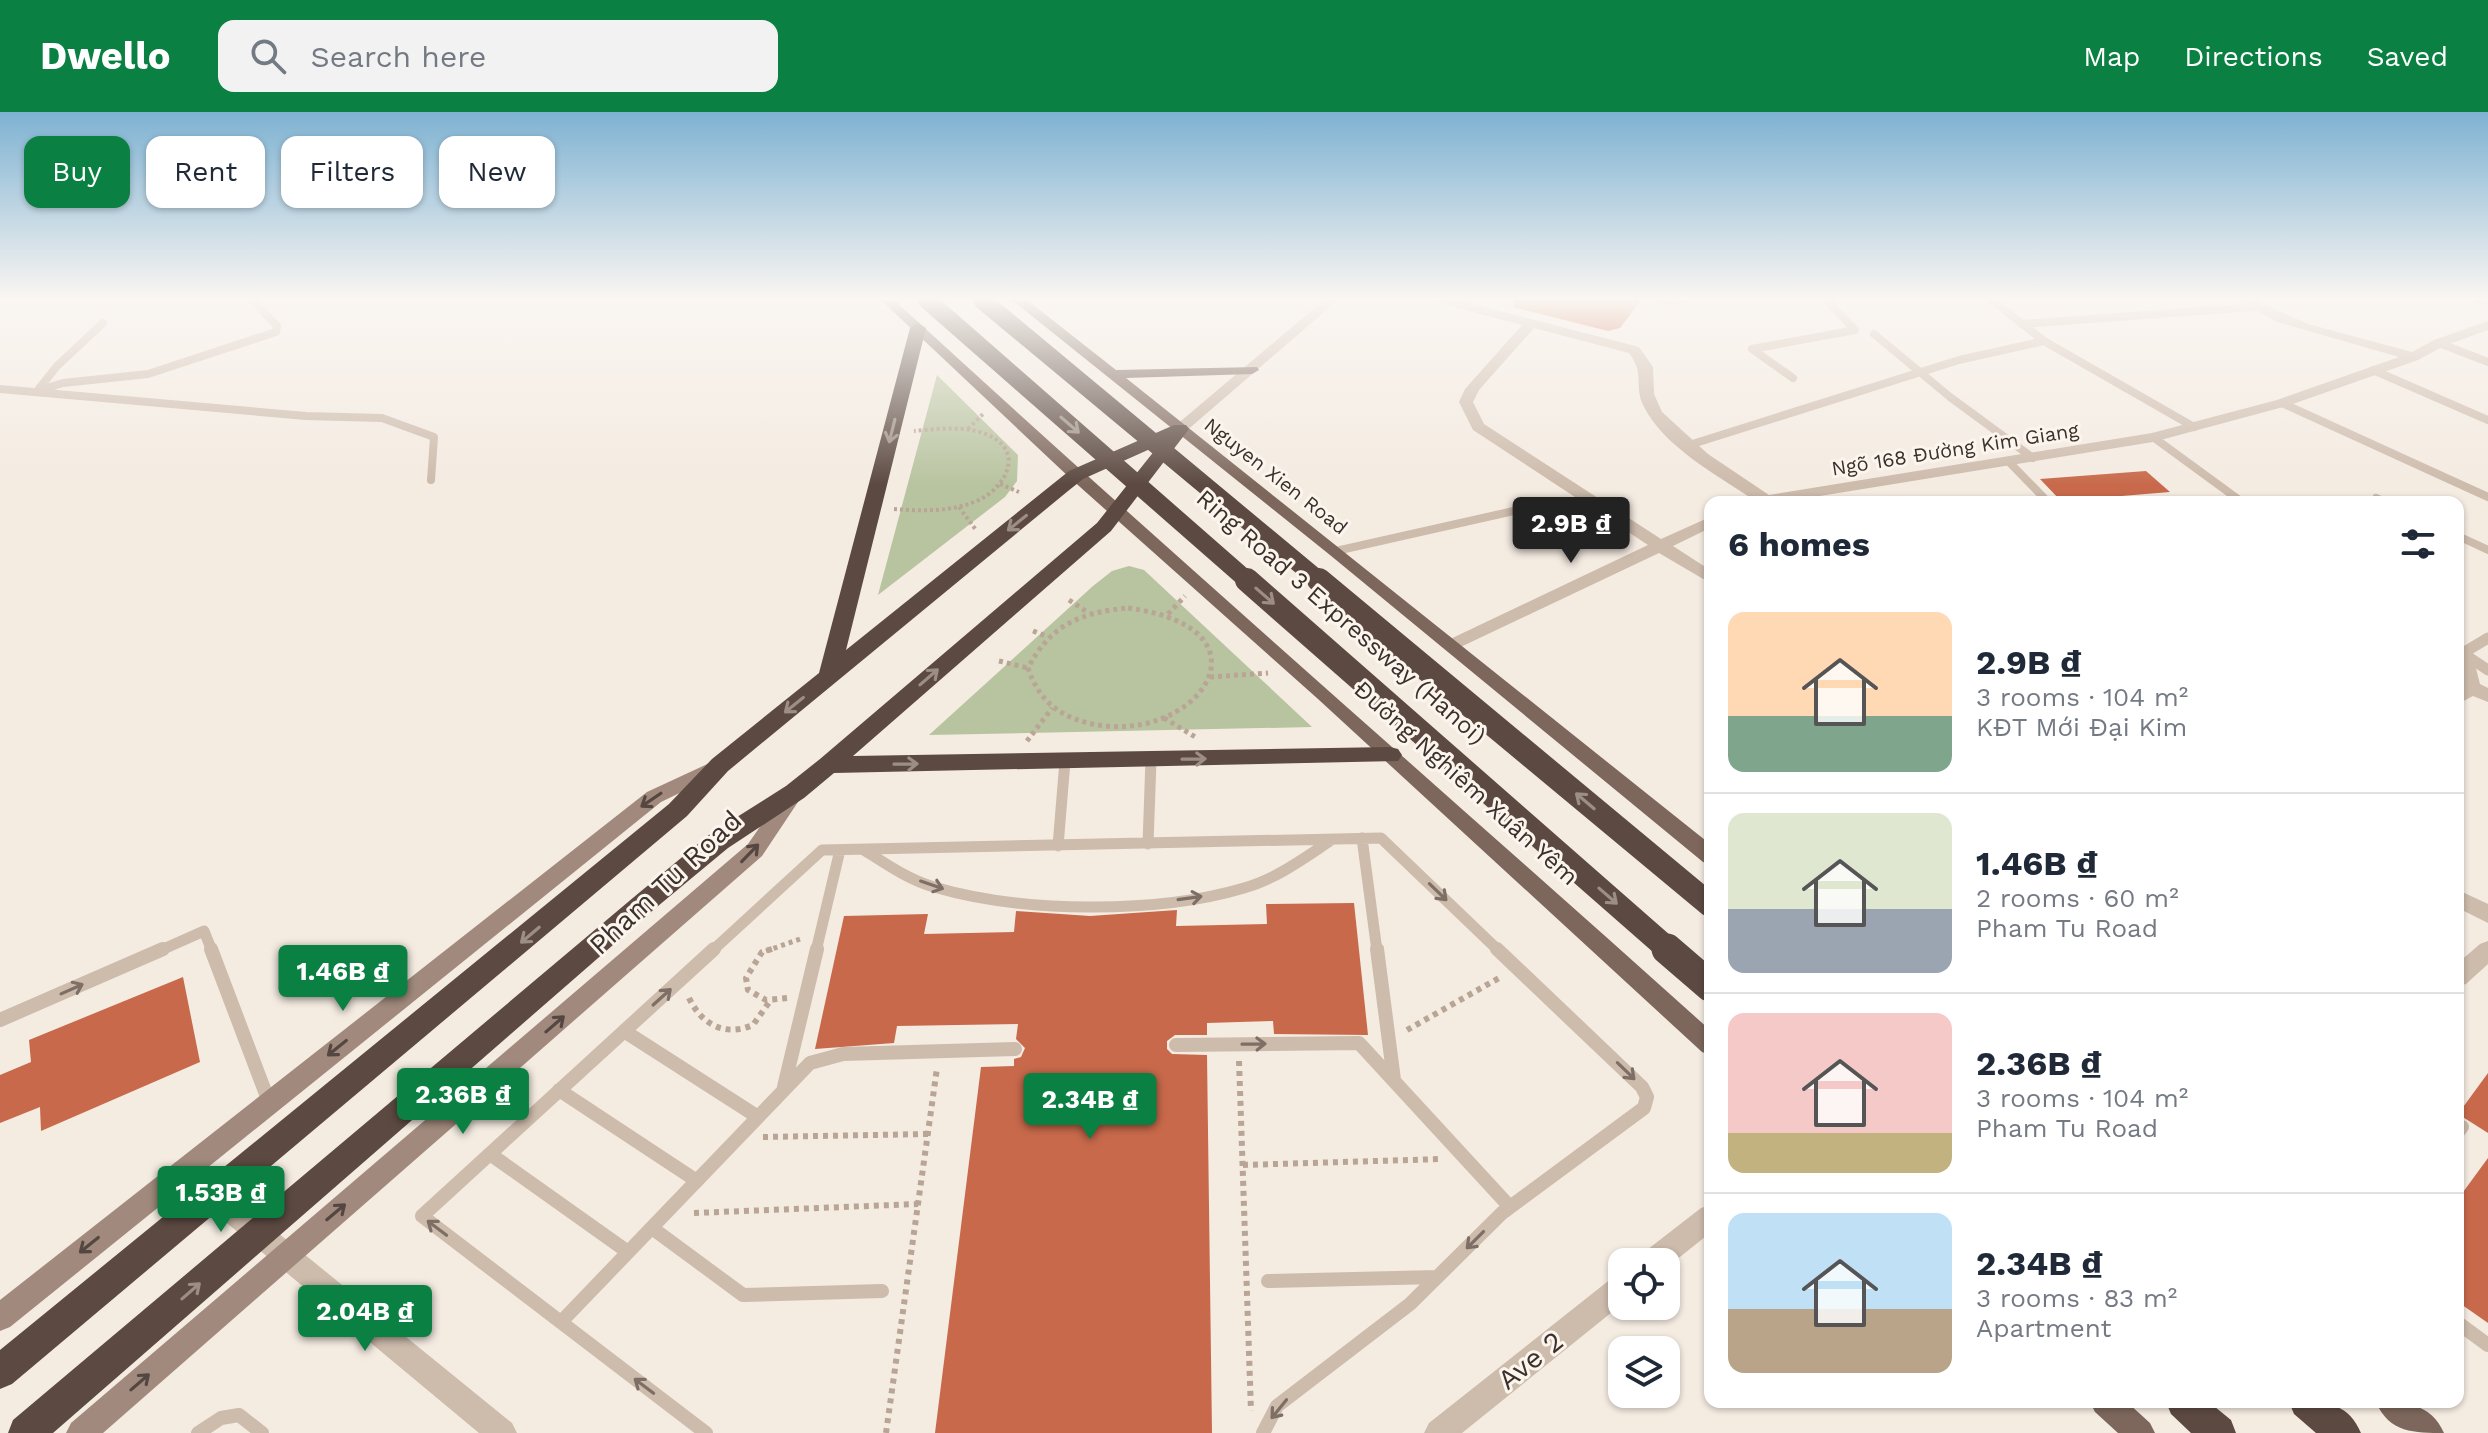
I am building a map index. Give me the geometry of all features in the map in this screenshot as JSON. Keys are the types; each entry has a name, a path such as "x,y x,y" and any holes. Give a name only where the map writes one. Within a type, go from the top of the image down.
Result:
{"highway":[{"path":"829,676 909,362"},
{"name":"Ring Road 3 Expressway (Hanoi)","path":"997,362 1704,981"},
{"name":"Ring Road 3 Expressway (Hanoi)","path":"1056,362 1704,900"},
{"path":"795,792 1119,512 1180,429"},
{"name":"Pham Tu Road","path":"0,1372 678,810 720,765 1076,475 1180,429"},
{"path":"828,765 1390,755"},
{"name":"Pham Tu Road","path":"26,1433 719,841 795,792"},
{"path":"2190,1408 2218,1433"},
{"path":"2313,1408 2343,1433"}],"main road":[{"path":"954,362 1119,512"},
{"name":"Nguyen Xien Road","path":"1096,362 1336,551 1450,646"},
{"path":"1112,374 1252,370"},
{"name":"Đường Nghiêm Xuân Yêm","path":"1119,512 1704,1040"},
{"path":"1450,646 1704,851"},
{"name":"Pham Tu Road","path":"0,1317 654,797 720,765"},
{"name":"Pham Tu Road","path":"81,1433 755,850 795,792"},
{"path":"2112,1408 2140,1433"},
{"path":"2398,1408 2429,1433"}],"street":[{"path":"1180,429 1261,362"},
{"path":"1496,362 1472,389 1466,402 1478,427 1704,574"},
{"path":"1644,362 1648,366 1649,402 1686,446 1755,496"},
{"name":"Ngõ 168 Đường Kim Giang","path":"1794,496 2153,437 2282,403 2399,362"},
{"path":"1450,646 1704,525"},
{"path":"2464,663 2472,694"},
{"path":"2464,901 2488,914"},
{"path":"2464,972 2488,950"},
{"path":"183,1171 502,1433"},
{"path":"1671,1248 1704,1222"},
{"name":"Ave 2","path":"1439,1433 1608,1298"}],"lane":[{"path":"35,392 62,362"},
{"path":"35,392 63,383 148,374 186,362"},
{"path":"1770,362 1793,378"},
{"path":"1907,362 2033,458"},
{"path":"1686,446 1961,362"},
{"path":"2080,362 2194,427"},
{"path":"2373,370 2488,420"},
{"path":"0,389 306,416 382,418 434,437 431,480"},
{"path":"2282,403 2488,497"},
{"path":"2153,437 2234,496"},
{"path":"2009,462 2042,496"},
{"path":"1336,551 1518,510"},
{"path":"2464,539 2488,550"},
{"path":"2464,650 2488,638"},
{"path":"2464,653 2488,670"},
{"path":"1148,844 1151,760"},
{"path":"1058,846 1065,761"},
{"path":"1362,838 1394,1081"},
{"path":"706,1433 422,1216 822,850 1381,838 1642,1087 1647,1097 1644,1108 1510,1207 1410,1304 1277,1406 1263,1433"},
{"path":"863,850 932,887 976,898 1020,903 1155,902 1243,888 1284,872 1332,839"},
{"path":"784,1090 840,850"},
{"path":"0,1020 204,931 269,1102"},
{"path":"624,1031 758,1117"},
{"path":"1176,1045 1359,1043 1510,1207"},
{"path":"561,1322 810,1063 825,1057 1015,1049"},
{"path":"559,1090 697,1181"},
{"path":"490,1154 628,1252"},
{"path":"652,1228 743,1295 882,1291"},
{"path":"1268,1281 1437,1277"},
{"path":"2464,1327 2488,1345"},
{"path":"198,1433 221,1418 239,1415 262,1433"}],"path":[{"path":"968,429 983,414"},
{"path":"894,509 919,512 959,507 1000,484 1010,468 1007,455 994,439 968,429 914,431"},
{"path":"994,439 1003,434"},
{"path":"1007,455 1020,450"},
{"path":"1000,484 1019,492"},
{"path":"959,507 976,530"},
{"path":"1168,614 1185,596"},
{"path":"1069,600 1088,613"},
{"path":"1128,608 1168,614 1185,622 1206,641 1213,664 1201,693 1185,707 1163,718 1114,726 1069,718 1037,694 1028,668 1046,636 1088,613 1128,608"},
{"path":"1033,631 1046,636"},
{"path":"999,661 1028,668"},
{"path":"1210,677 1268,673"},
{"path":"1027,741 1052,708"},
{"path":"1163,718 1200,739"},
{"path":"1112,740 1114,726"},
{"path":"807,992 770,1001 758,999 748,990 746,978 751,964 762,952 777,944 819,937"},
{"path":"1389,1040 1517,968"},
{"path":"683,978 691,1003 704,1020 728,1031 744,1032 760,1023 770,1001"},
{"path":"1239,1045 1251,1417"},
{"path":"886,1433 940,1051"},
{"path":"738,1137 928,1134"},
{"path":"1243,1165 1465,1158"},
{"path":"665,1214 918,1204"}],"green space":[{"path":"937,375 1018,455 1017,481 1005,497 878,595"},
{"path":"1129,566 1144,570 1312,727 929,735 1093,586 1112,571"}],"building":[{"path":"2146,471 2170,492 2056,496 2040,479"},
{"path":"1354,903 1368,1035 1274,1034 1273,1021 1207,1023 1207,1035 1175,1035 1167,1041 1167,1049 1172,1054 1207,1055 1212,1433 935,1433 981,1067 1014,1066 1014,1059 1021,1057 1025,1048 1016,1039 1018,1024 897,1026 894,1043 815,1049 844,916 928,914 924,934 1014,932 1016,911 1090,916 1177,910 1176,926 1267,924 1266,904"},
{"path":"183,977 200,1062 41,1131 40,1107 0,1123 0,1075 31,1062 29,1040"},
{"path":"2488,1073 2488,1133 2464,1118 2464,1106"},
{"path":"2488,1158 2488,1323 2464,1306 2464,1191"}]}
